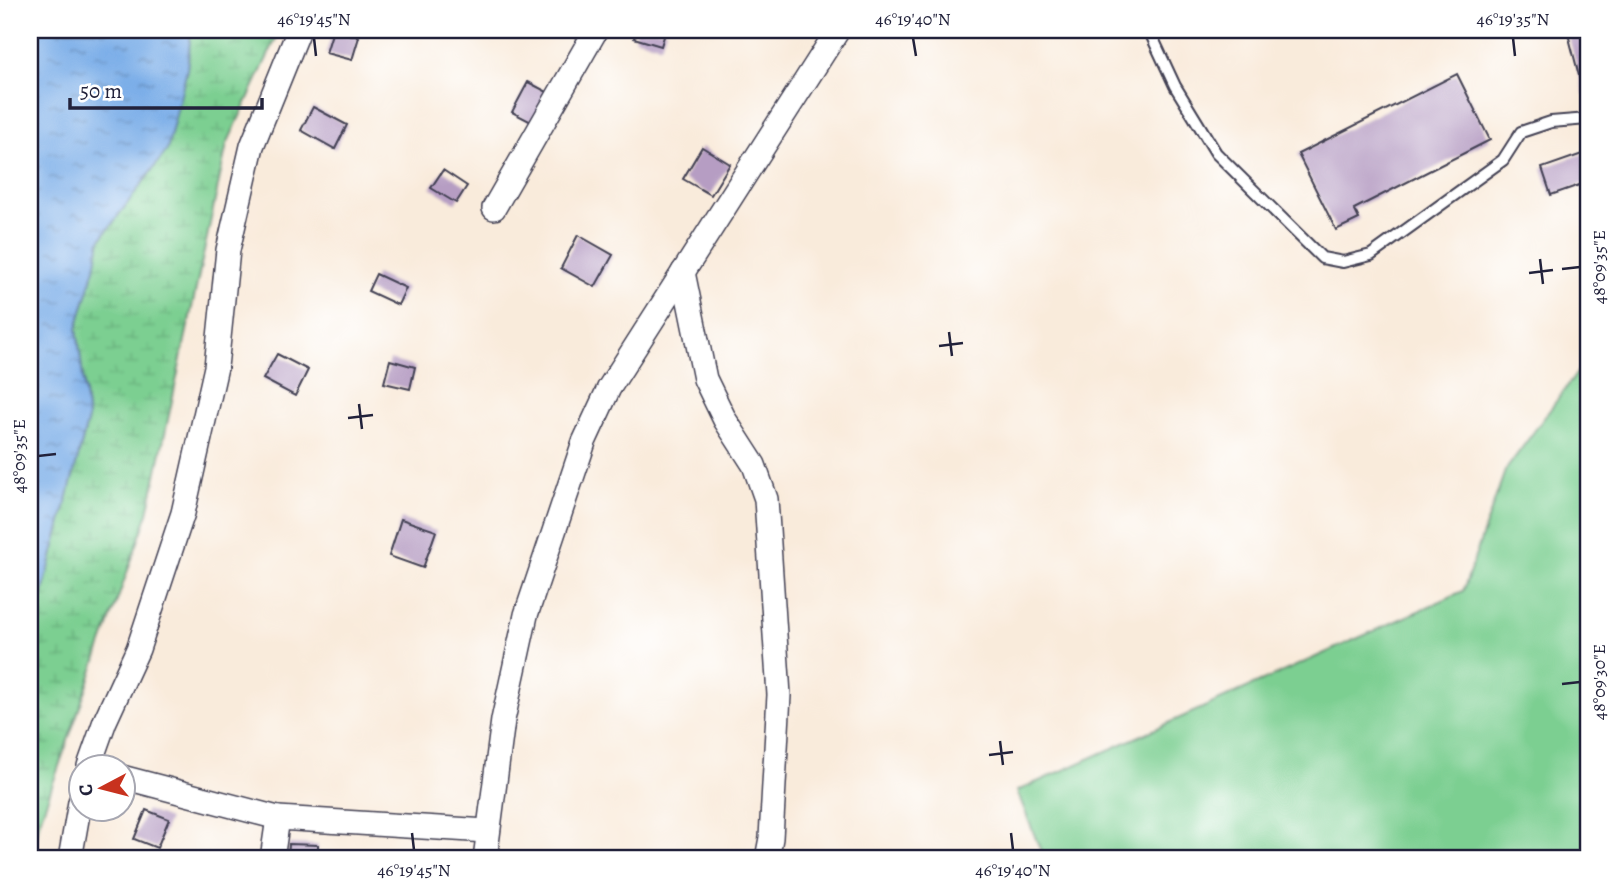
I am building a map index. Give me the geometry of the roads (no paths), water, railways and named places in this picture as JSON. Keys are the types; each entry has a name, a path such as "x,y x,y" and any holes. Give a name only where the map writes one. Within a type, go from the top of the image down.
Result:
{"street":[{"path":"94,752 138,649 183,513 216,367 228,250 251,146 299,30"},
{"path":"494,208 596,30"},
{"path":"485,859 503,720 526,615 583,442 609,388 838,30"},
{"path":"683,272 705,379 725,420 754,465 766,499 779,695 771,838 767,859"},
{"path":"136,781 278,818 487,831"},
{"path":"272,859 278,818"},
{"path":"71,859 77,822"}],"lane":[{"path":"1149,30 1175,86 1216,153 1322,258 1343,262 1371,255 1503,160 1521,132 1551,122 1588,119"}],"water":[{"path":"30,30 191,30 187,69 167,150 100,240 95,268 77,328 88,419 40,603 38,631 30,638"}]}
